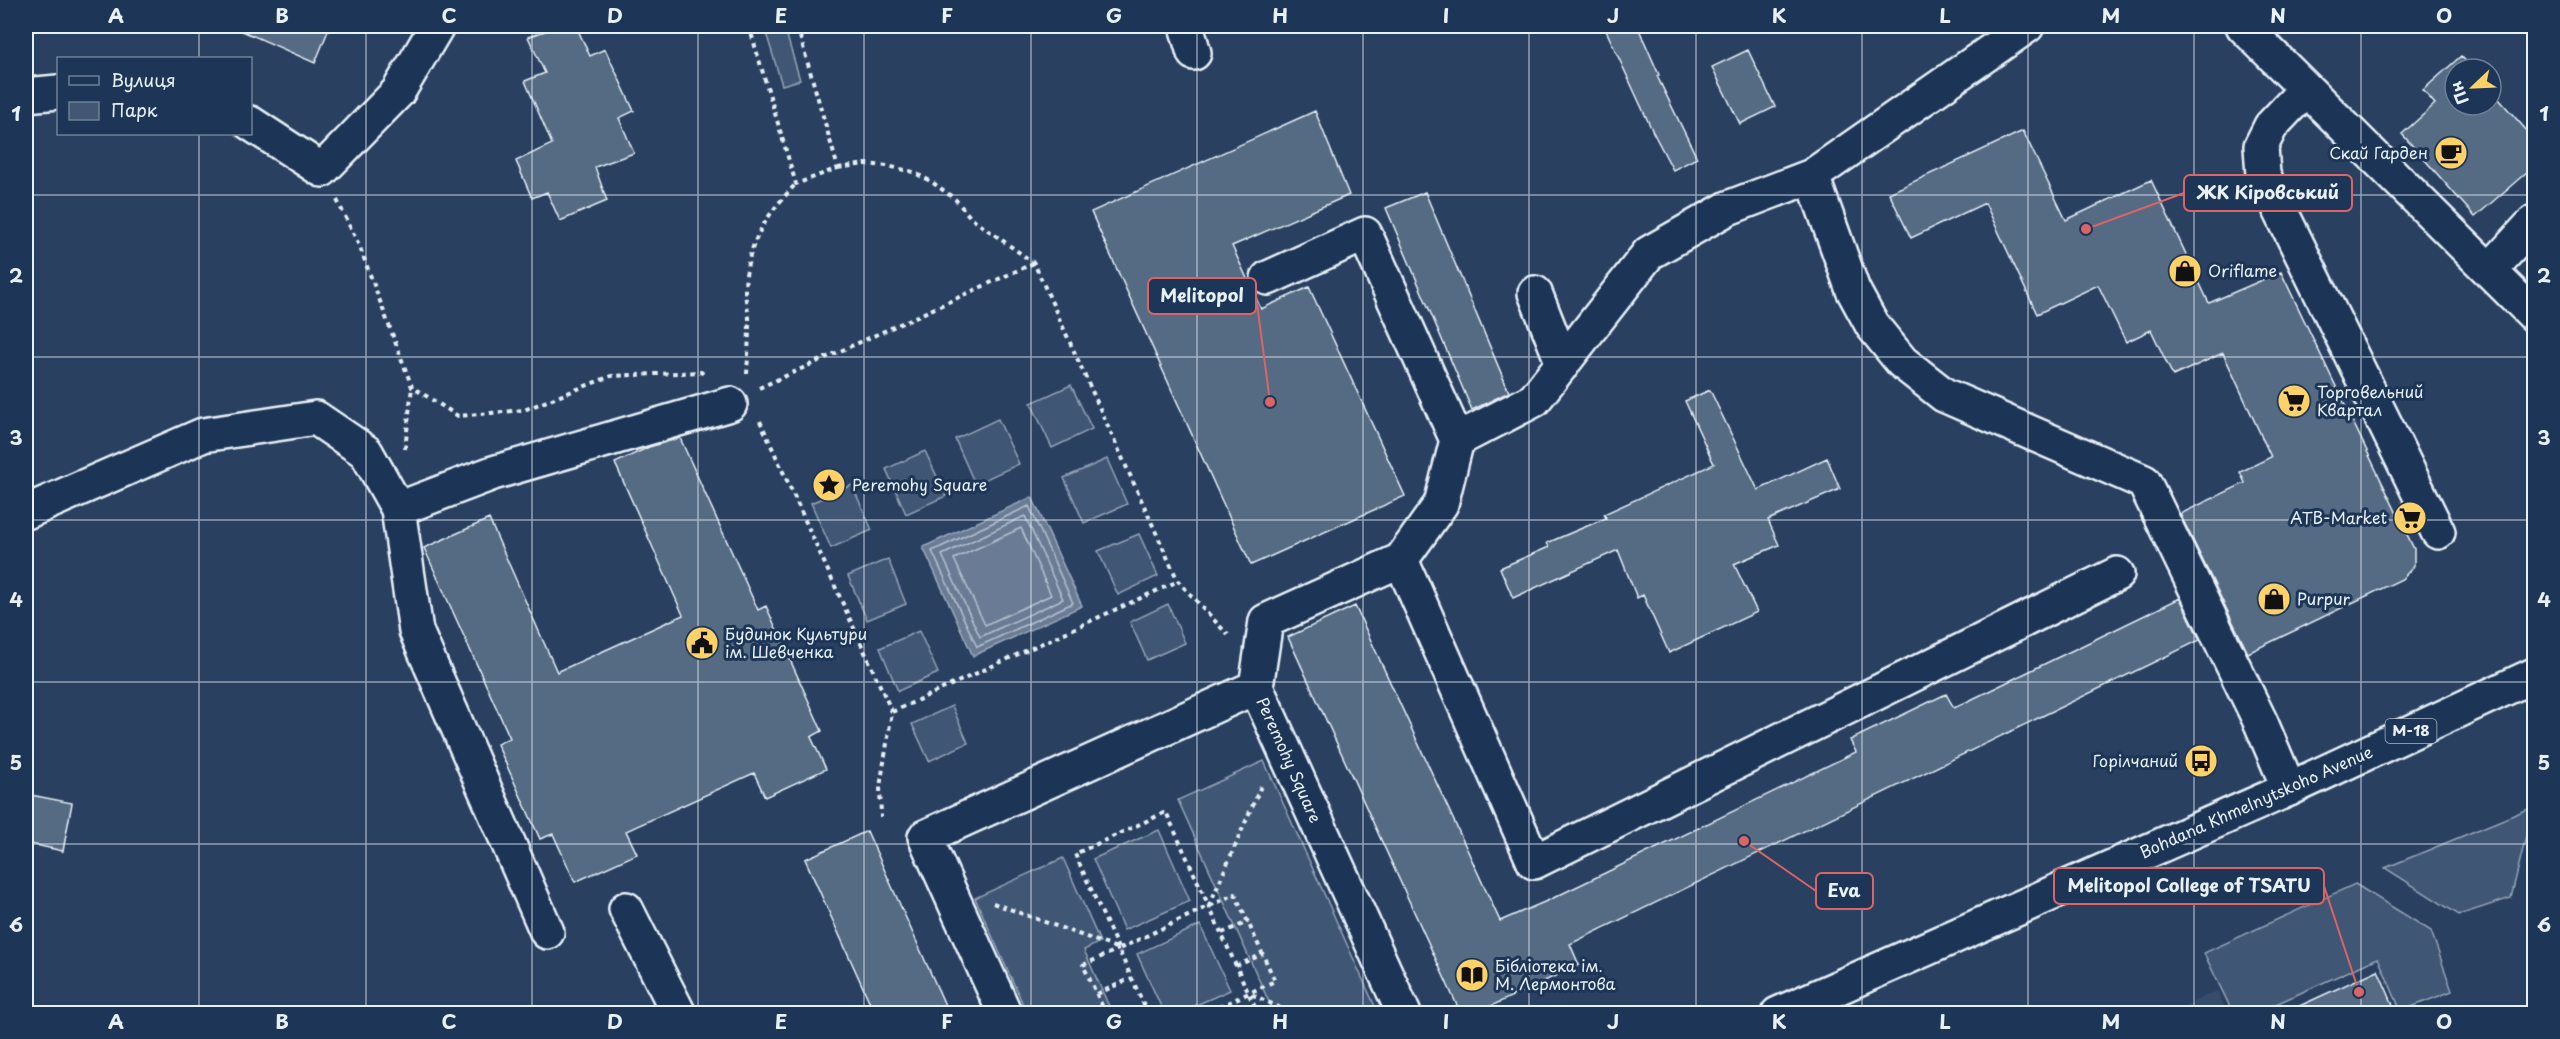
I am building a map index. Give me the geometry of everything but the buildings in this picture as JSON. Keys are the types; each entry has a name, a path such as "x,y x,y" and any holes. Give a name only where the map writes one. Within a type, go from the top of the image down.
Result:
{"main road":[{"path":"252,124 322,170 398,92 437,26"},
{"path":"1457,440 1534,400 1649,253 1728,208 1812,176 2027,26"},
{"path":"2243,26 2535,315"},
{"path":"2306,89 2271,126 2261,146 2264,175 2438,532"},
{"path":"26,95 57,92"},
{"path":"1812,176 1853,290 1872,325 1902,362 1944,395 2144,482 2261,723 2289,789"},
{"path":"2490,270 2535,222"},
{"path":"1256,687 1266,621 1401,560 1441,504 1457,440 1365,234 1268,278"},
{"path":"1535,293 1563,364"},
{"path":"398,509 494,473 738,399"},
{"path":"26,512 204,435 316,418 366,452 398,509 416,632 547,933"},
{"path":"1401,560 1534,862 2117,574"},
{"name":"Bohdana Khmelnytskoho Avenue","path":"1778,1014 2289,789 2535,675"},
{"name":"Peremohy Square","path":"1005,1014 925,837 1256,687 1404,1014"},
{"path":"626,909 678,1014"}],"path":[{"path":"749,26 796,184"},
{"path":"797,26 838,168"},
{"path":"738,399 749,317 745,292 748,260 756,237 773,207 796,184 838,168 877,165 913,172 955,199 971,218 1034,263 1178,581 1222,630"},
{"path":"322,170 359,244 412,387 458,416 524,411 611,376 701,372 738,399 892,712 880,787 881,817"},
{"path":"738,399 1034,263"},
{"path":"892,712 1178,581"},
{"path":"1209,906 1281,741"},
{"path":"1135,1014 1146,1011 1075,854 1166,812 1258,1014"},
{"path":"947,886 1119,949"},
{"path":"1106,1014 1083,965 1235,894 1275,981 1203,1014"},
{"path":"1221,933 1248,922"},
{"path":"1236,966 1263,954"},
{"path":"1097,994 1131,978"},
{"path":"1248,993 1293,1014"}],"shaded area":[{"path":"2217,991 2227,1013 2169,1013"}],"green space":[{"path":"764,26 784,26 800,80 782,85"},
{"path":"1071,385 1092,429 1052,448 1031,403"},
{"path":"998,419 1019,464 975,484 955,439"},
{"path":"925,451 946,496 906,514 886,469"},
{"path":"1107,459 1127,504 1084,523 1064,478"},
{"path":"852,485 872,530 831,548 811,503"},
{"path":"1139,534 1158,576 1118,595 1098,551"},
{"path":"888,559 906,604 867,620 848,576"},
{"path":"1168,604 1185,643 1147,660 1130,622"},
{"path":"919,631 938,673 898,691 880,648"},
{"path":"952,706 968,743 929,761 912,724"},
{"path":"1264,761 1378,1013 1274,1013 1178,800"},
{"path":"2533,807 2511,898 2459,915 2385,868"},
{"path":"1159,830 1190,901 1124,930 1093,859"},
{"path":"1063,858 1100,942 1084,950 1112,1013 1027,1013 975,898"},
{"path":"2355,884 2431,931 2452,991 2401,1011 2378,958 2256,1013 2233,1013 2204,953"},
{"path":"1200,925 1230,990 1178,1013 1164,1013 1137,954"}],"water":[{"path":"1032,497 1082,606 973,656 923,547"}],"place":[{"name":"Скай Гарден","path":"2451,153"},
{"name":"ЖК Кіровський","path":"2086,229"},
{"name":"Oriflame","path":"2185,271"},
{"name":"Торговельний Квартал","path":"2294,401"},
{"name":"Melitopol","path":"1270,402"},
{"name":"Peremohy Square","path":"829,485"},
{"name":"ATB-Market","path":"2410,518"},
{"name":"Purpur","path":"2274,599"},
{"name":"Будинок Культури ім. Шевченка","path":"702,643"},
{"name":"Горілчаний","path":"2201,761"},
{"name":"Eva","path":"1744,841"},
{"name":"Бібліотека ім. М. Лермонтова","path":"1472,975"},
{"name":"Melitopol College of TSATU","path":"2359,992"}]}
